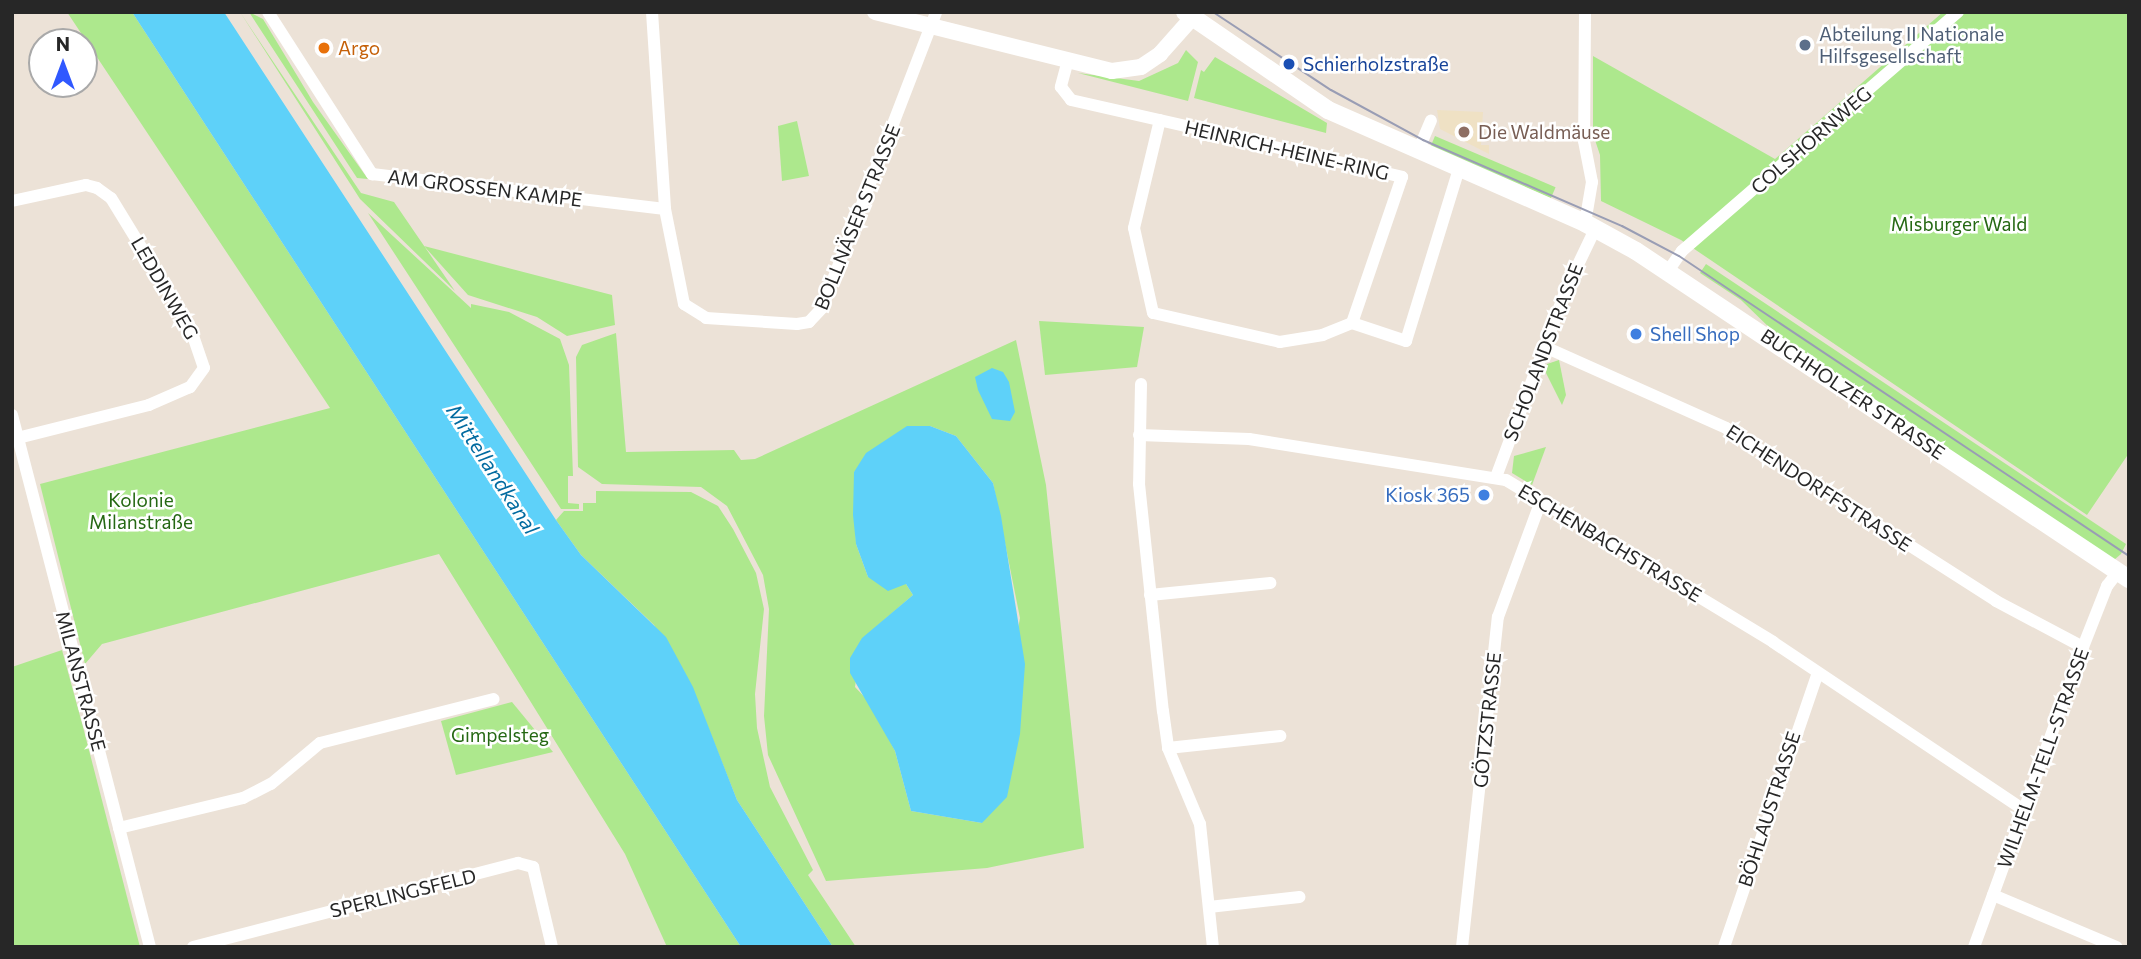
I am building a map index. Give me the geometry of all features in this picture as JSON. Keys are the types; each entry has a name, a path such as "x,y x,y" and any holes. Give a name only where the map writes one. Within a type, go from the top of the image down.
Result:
{"main road":[{"name":"BUCHHOLZER STRASSE","path":"1191,14 1328,110 1590,226 1668,271 2123,575"}],"street":[{"name":"AM GROSSEN KAMPE","path":"268,12 372,174 665,209"},
{"name":"BOLLNÄSER STRASSE","path":"652,12 665,209 688,311 706,318 797,324 819,316 934,19"},
{"path":"875,12 934,19 1068,61 1112,71 1141,67 1160,54 1191,14"},
{"name":"SCHOLANDSTRASSE","path":"1496,477 1590,226 1592,182 1584,141 1585,12"},
{"name":"COLSHORNWEG","path":"1668,271 1682,251 1958,12"},
{"name":"HEINRICH-HEINE-RING","path":"1068,61 1060,87 1065,97 1402,177 1352,323 1323,335 1280,342 1153,313 1134,228 1160,120"},
{"path":"1418,151 1431,121"},
{"path":"1352,323 1406,341 1460,169"},
{"name":"LEDDINWEG","path":"12,201 86,185 97,187 111,198 179,306 198,345 204,368 190,387 149,405 18,438"},
{"name":"EICHENDORFFSTRASSE","path":"1545,347 1726,428 1996,601 2083,647"},
{"path":"1141,384 1139,484 1168,748 1200,824 1213,947"},
{"name":"MILANSTRASSE","path":"12,415 150,947"},
{"name":"ESCHENBACHSTRASSE","path":"1139,435 1249,439 1496,477 1541,501 1818,674 2024,810"},
{"name":"GÖTZSTRASSE","path":"1462,947 1498,617 1541,501"},
{"name":"WILHELM-TELL-STRASSE","path":"1974,947 2107,586 2123,575"},
{"path":"1150,595 1270,583"},
{"name":"BÖHLAUSTRASSE","path":"1724,947 1818,674"},
{"path":"119,828 243,798 271,784 320,743 494,699"},
{"path":"1168,748 1280,736"},
{"name":"SPERLINGSFELD","path":"193,947 518,863 533,867 552,947"},
{"path":"1993,895 2117,947"},
{"path":"1209,907 1299,897"}],"shaded area":[{"name":"Die Waldmäuse","path":"1437,110 1483,112 1481,145 1489,145 1489,154 1440,129"}],"green space":[{"name":"Kolonie Milanstraße","path":"67,12 132,12 741,947 667,947 625,854 439,554 102,644 85,664 40,484 330,408 98,59 98,28 78,28"},
{"path":"240,12 361,193 394,202 455,291 360,199"},
{"path":"249,12 263,19 313,102 368,179 357,178"},
{"name":"Misburger Wald","path":"1943,12 2129,12 2129,453 2087,515 1681,240 1601,201 1600,155 1593,134 1593,56 1775,159"},
{"path":"1186,50 1198,62 1188,101 1078,73 1139,81 1178,63"},
{"path":"1215,57 1327,123 1326,133 1194,98 1201,70 1204,72"},
{"path":"797,121 809,176 782,181 778,126"},
{"path":"1435,136 1556,187 1551,198 1430,147"},
{"path":"368,213 471,308 471,304 509,312 560,339 569,365 573,476 568,476 568,503 579,504 579,509 561,509"},
{"path":"424,246 612,295 615,325 567,336 537,317 468,295"},
{"path":"1706,264 2126,544 2121,554 2114,560 1776,334 1741,300 1700,273"},
{"path":"1039,321 1144,327 1137,367 1045,375"},
{"path":"616,333 626,452 734,450 741,460 755,459 1016,340 1046,485 1084,848 987,868 826,881 768,755 764,716 769,609 763,575 727,506 701,487 602,484 578,467 576,357 582,345","holes":["930,426 956,436 993,483 1020,618 982,823 911,811 895,751 872,705 855,687 862,639 913,595 906,584 868,577 856,544 854,472"]},
{"path":"1559,360 1566,395 1562,405 1546,373 1547,364"},
{"path":"1546,447 1532,485 1512,473 1514,456"},
{"path":"596,491 691,492 718,506 733,529 756,573 764,609 755,694 757,728 770,787 813,870 808,875 856,947 833,947 737,800 692,687 654,625 581,555 556,520 564,511 583,511 583,503 596,503"},
{"path":"62,650 140,947 12,947 12,667"},
{"name":"Gimpelsteg","path":"512,702 553,752 456,775 441,721"}],"water":[{"name":"Mittellandkanal","path":"132,12 224,12 556,520 581,555 666,637 693,687 737,800 833,947 741,947"},
{"path":"992,368 1003,372 1009,382 1015,412 1010,421 992,419 978,390 975,377"},
{"path":"907,426 930,426 956,436 993,483 1001,516 1025,664 1020,734 1007,797 982,823 911,811 895,751 850,673 850,658 862,638 913,595 906,584 888,591 868,577 856,544 853,515 854,472 866,453"}],"tram line":[{"path":"1213,12 1331,90 1423,140 1622,226 1679,256 2129,556"}],"place":[{"name":"Abteilung II Nationale Hilfsgesellschaft","path":"1805,45"},
{"name":"Argo","path":"324,48"},
{"name":"Schierholzstraße","path":"1289,64"},
{"name":"Die Waldmäuse","path":"1464,132"},
{"name":"Shell Shop","path":"1636,334"},
{"name":"Kiosk 365","path":"1484,495"}]}
